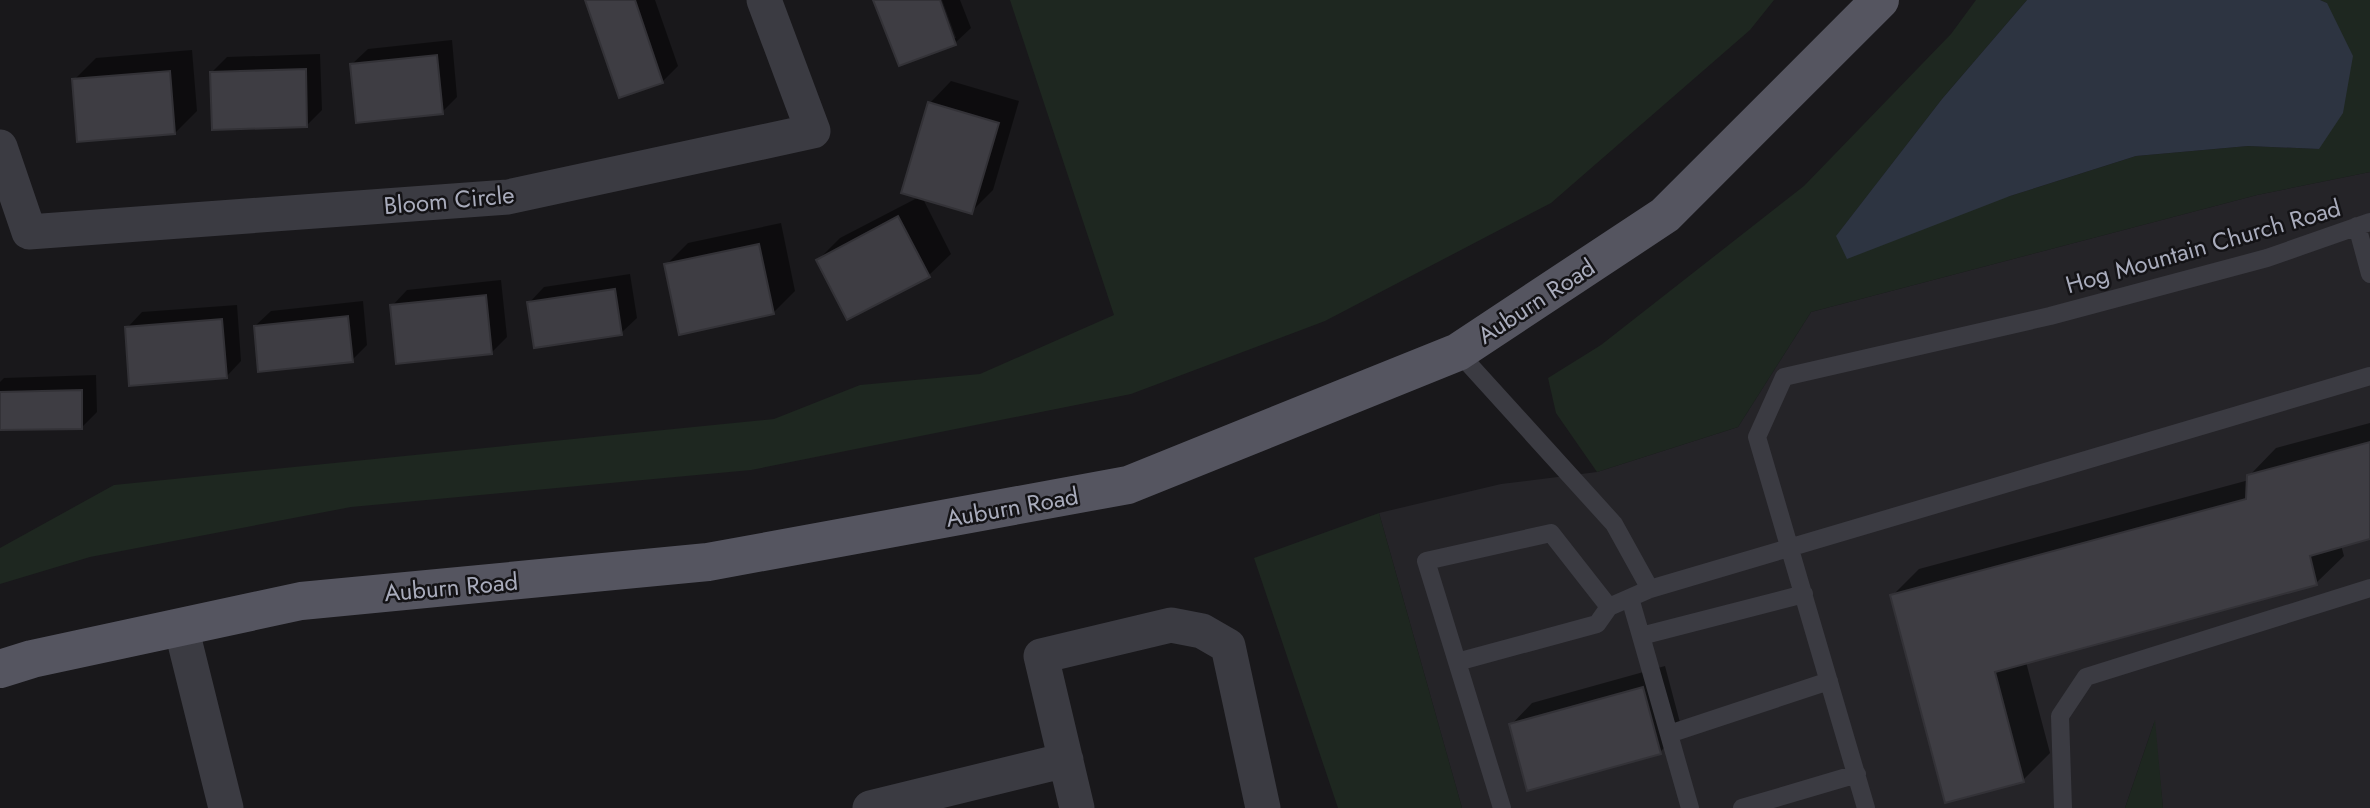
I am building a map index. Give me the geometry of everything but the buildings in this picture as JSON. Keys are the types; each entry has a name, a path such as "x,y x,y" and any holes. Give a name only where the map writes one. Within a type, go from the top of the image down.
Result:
{"main road":[{"name":"Auburn Road","path":"0,669 32,659 301,601 708,562 1128,485 1458,352 1665,215 1880,0"}],"street":[{"name":"Bloom Circle","path":"0,147 29,232 508,197 813,131 764,0"},
{"path":"1077,808 1041,656 1171,625 1202,631 1228,646 1264,808"},
{"path":"181,627 226,808"},
{"path":"870,808 1066,760"}],"lane":[{"path":"2364,224 2370,274"},
{"name":"Hog Mountain Church Road","path":"1791,550 1757,437 1784,377 2050,316 2267,258 2364,224"},
{"path":"1458,352 1614,524 1650,589"},
{"path":"1457,662 1597,624 1609,607 1650,589 1791,550 2370,376"},
{"path":"1502,808 1426,561 1551,533 1609,607"},
{"path":"1791,550 1866,808"},
{"path":"2063,808 2060,716 2086,677 2370,588"},
{"path":"1641,636 1804,594"},
{"path":"1630,598 1690,808"},
{"path":"1669,734 1829,681"},
{"path":"1742,808 1857,774"}],"shaded area":[{"path":"1010,0 1774,0 1750,30 1551,203 1325,321 1131,394 751,470 351,507 90,557 0,584 0,548 114,485 774,419 860,385 980,374 1114,315"},
{"path":"1976,0 2027,0 1942,99 1837,235 2010,196 2136,156 2248,146 2319,149 2327,3 2320,0 2370,0 2370,172 2257,195 1811,312 1738,427 1597,472 1556,413 1548,378 1601,345 1804,186 1951,34"},
{"path":"2370,172 2370,808 2163,808 2154,723 2125,808 1462,808 1379,513 1501,484 1597,472 1738,427 1811,312 2257,195"},
{"path":"1379,513 1462,808 1338,808 1254,558"},
{"path":"2155,720 2163,808 2125,808"}],"water":[{"path":"2027,0 2320,0 2327,3 2353,56 2343,113 2319,149 2248,146 2136,156 2010,196 1847,259 1836,236 1942,99"}]}
